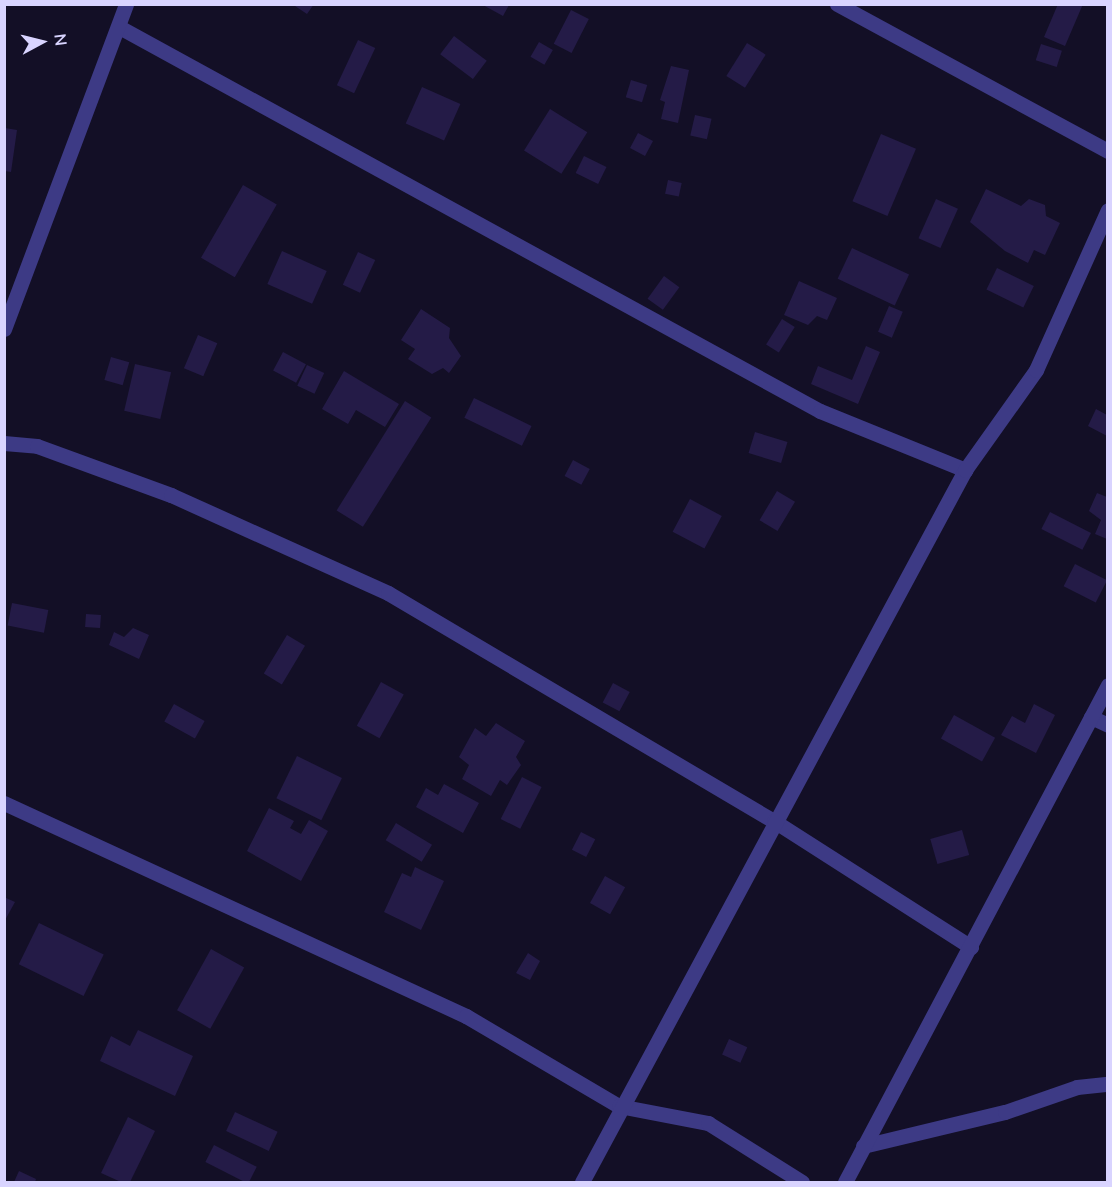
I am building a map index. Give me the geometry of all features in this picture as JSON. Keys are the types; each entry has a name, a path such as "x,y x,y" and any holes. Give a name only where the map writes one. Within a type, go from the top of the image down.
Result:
{"street":[{"path":"4,329 122,28 126,4"},
{"path":"837,4 1107,151"},
{"path":"122,28 820,411 965,470"},
{"path":"582,1182 619,1106 965,470 1036,370 1107,210"},
{"path":"4,442 37,446 171,495 388,593 774,821 971,947"},
{"path":"845,1182 971,947 1107,685"},
{"path":"1091,717 1107,725"},
{"path":"4,803 466,1016 619,1106 662,1110 708,1123 802,1182"},
{"path":"863,1146 1005,1112 1077,1087 1107,1084"}],"building":[{"path":"292,4 314,4 307,14"},
{"path":"1058,4 1083,4 1065,46 1044,37"},
{"path":"483,5 509,5 503,16"},
{"path":"571,10 589,19 572,53 554,44"},
{"path":"454,36 487,61 473,79 440,54"},
{"path":"358,40 375,48 354,93 337,85"},
{"path":"539,42 553,50 544,65 530,57"},
{"path":"747,43 766,55 745,88 726,76"},
{"path":"1041,44 1062,51 1057,67 1036,60"},
{"path":"671,66 689,70 678,123 661,119 665,102 660,100"},
{"path":"631,80 647,85 642,102 626,97"},
{"path":"422,87 460,104 444,141 406,124"},
{"path":"550,109 587,132 561,174 524,151"},
{"path":"695,115 712,119 707,139 690,135"},
{"path":"5,128 17,130 11,172 5,171"},
{"path":"638,133 653,141 645,156 630,148"},
{"path":"881,134 916,149 887,216 852,201"},
{"path":"584,156 606,167 598,184 576,173"},
{"path":"668,180 682,183 679,197 665,194"},
{"path":"243,185 277,204 235,277 201,258"},
{"path":"986,189 1021,206 1029,199 1045,205 1046,216 1060,223 1045,255 1034,250 1028,263 1005,251 970,222"},
{"path":"936,199 958,209 940,248 919,238"},
{"path":"852,248 909,275 895,305 838,279"},
{"path":"282,251 327,271 312,304 267,284"},
{"path":"358,252 375,260 360,293 343,285"},
{"path":"997,268 1034,286 1023,308 986,290"},
{"path":"664,276 679,287 663,310 648,299"},
{"path":"799,281 837,298 827,320 817,316 808,325 784,315"},
{"path":"889,306 903,312 892,338 878,332"},
{"path":"421,309 450,328 449,338 461,356 449,373 443,368 432,374 408,359 415,349 401,340"},
{"path":"782,319 795,327 779,352 766,344"},
{"path":"198,335 217,343 203,376 184,368"},
{"path":"866,346 880,352 858,404 811,384 818,366 852,380"},
{"path":"283,352 306,364 296,383 273,371"},
{"path":"111,357 129,362 123,385 104,380"},
{"path":"135,364 171,372 160,419 124,411"},
{"path":"307,365 324,373 314,394 297,386"},
{"path":"344,371 399,404 385,427 356,410 348,424 322,409"},
{"path":"474,398 532,426 522,446 464,418"},
{"path":"405,401 431,417 363,527 337,510"},
{"path":"1096,409 1107,415 1107,436 1088,426"},
{"path":"755,432 788,442 781,463 749,453"},
{"path":"573,460 590,469 581,485 565,476"},
{"path":"777,491 795,502 777,531 759,520"},
{"path":"1097,493 1107,497 1107,539 1095,534 1101,520 1089,511"},
{"path":"690,499 722,516 704,549 673,532"},
{"path":"1050,512 1091,533 1082,550 1041,529"},
{"path":"1075,564 1107,580 1096,603 1064,586"},
{"path":"12,603 48,610 44,633 8,626"},
{"path":"86,614 101,615 100,628 85,627"},
{"path":"133,628 149,635 139,659 109,645 114,632 124,637"},
{"path":"287,635 305,646 282,684 264,674"},
{"path":"381,682 404,695 379,738 357,726"},
{"path":"613,683 630,692 619,711 603,702"},
{"path":"174,704 205,721 195,738 164,721"},
{"path":"1034,704 1055,715 1036,753 1001,735 1012,716 1025,723"},
{"path":"954,715 995,738 982,761 941,739"},
{"path":"496,723 525,741 516,757 521,765 507,785 500,780 491,796 462,779 469,765 459,757 475,728 486,736"},
{"path":"297,756 342,778 321,820 276,798"},
{"path":"522,777 542,787 520,829 501,819"},
{"path":"444,784 479,803 463,833 416,807 426,788 438,795"},
{"path":"269,808 294,821 290,828 301,834 309,820 328,831 301,881 247,851"},
{"path":"396,823 432,845 422,862 386,840"},
{"path":"962,830 969,855 937,864 930,839"},
{"path":"581,832 595,839 586,857 572,850"},
{"path":"415,867 444,881 421,930 384,912 402,873 411,877"},
{"path":"605,876 625,887 610,914 590,903"},
{"path":"4,897 15,902 4,922"},
{"path":"39,923 104,955 84,996 19,964"},
{"path":"211,949 244,967 210,1029 177,1010"},
{"path":"528,953 540,961 530,980 516,973"},
{"path":"138,1030 193,1056 175,1096 100,1061 111,1036 130,1046"},
{"path":"729,1039 747,1047 740,1063 722,1055"},
{"path":"235,1112 278,1132 269,1151 226,1131"},
{"path":"128,1117 155,1131 130,1182 121,1182 101,1173"},
{"path":"214,1145 257,1167 249,1182 245,1182 205,1162"},
{"path":"19,1171 36,1179 35,1182 14,1182"}]}
